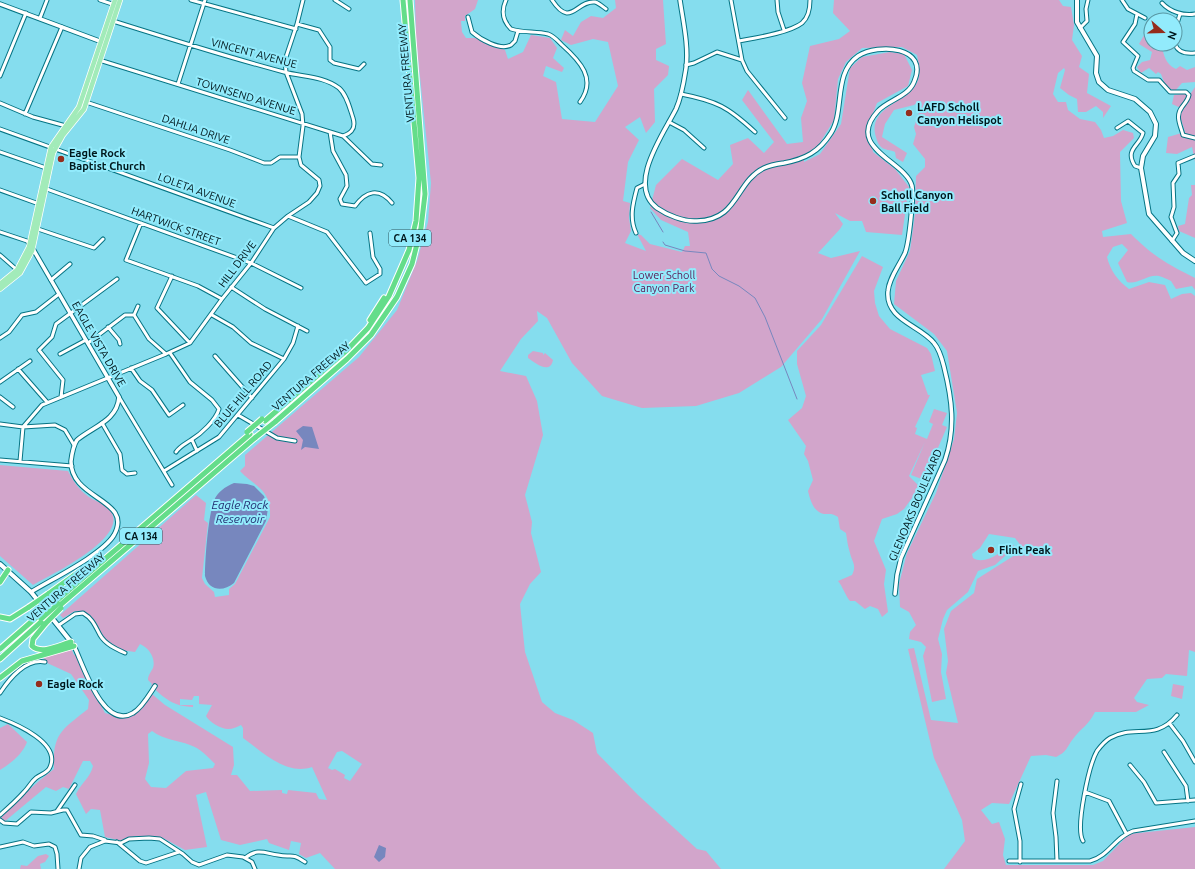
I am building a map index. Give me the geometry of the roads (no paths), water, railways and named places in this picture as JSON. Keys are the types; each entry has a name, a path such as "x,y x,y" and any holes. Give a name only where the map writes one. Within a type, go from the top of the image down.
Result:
{"highway":[{"name":"VENTURA FREEWAY","path":"0,658 57,604 85,584 221,466 234,450 252,435 264,420 352,341 367,324 389,291 402,264 408,245 415,208 416,176 402,0"},
{"name":"VENTURA FREEWAY","path":"57,604 89,569 211,465 273,421 360,347 379,325 405,281 417,247 426,194 409,0"},
{"path":"73,644 43,650 34,648 32,646 33,639 41,618 211,465"},
{"path":"57,604 221,466"},
{"path":"0,617 10,619 80,572 89,569"},
{"path":"0,576 8,570"},
{"path":"0,582 8,570"},
{"name":"VENTURA FREEWAY","path":"0,648 41,618"},
{"path":"0,678 22,661 73,644"}],"main road":[{"path":"0,284 17,270 25,258 35,228 53,148 84,101 111,21 115,4 120,0"},
{"path":"1077,0 1077,22 1097,56 1096,73 1099,82 1108,90 1135,99 1153,117 1156,124 1155,136 1143,156 1141,168 1148,214 1183,253 1195,261"},
{"path":"0,289 20,273 33,250 35,228"},
{"path":"0,564 31,592 73,644"}],"street":[{"path":"40,18 47,0"},
{"path":"100,0 115,4"},
{"path":"191,0 204,2 296,29"},
{"path":"299,156 303,123 302,114 286,72 285,60 298,24 303,0"},
{"path":"335,0 349,9"},
{"path":"506,0 503,9 503,18 511,29 552,36 580,62 587,73 588,82 586,91 580,102"},
{"path":"552,0 559,9 566,12 570,12 583,2 588,1 595,1 606,9"},
{"path":"636,233 632,225 631,215 637,188 645,184 653,150 669,122 681,94 686,64 680,0"},
{"path":"731,0 742,60 752,78 785,118"},
{"path":"777,0 778,12 784,30"},
{"path":"739,41 765,36 796,26 805,19 809,11 810,0"},
{"path":"1080,28 1087,21 1086,9 1088,0"},
{"path":"1122,0 1128,9 1143,17"},
{"path":"178,84 204,2"},
{"path":"1162,3 1166,7 1176,12"},
{"path":"0,4 104,42"},
{"path":"0,76 26,13"},
{"path":"1137,14 1135,24 1123,42 1138,56 1133,68 1134,71 1148,80 1159,80 1165,88 1174,93 1186,92 1189,95 1178,114 1178,120 1183,135 1195,138"},
{"path":"1183,14 1195,14"},
{"path":"468,17 472,32 481,38 501,46 511,45 515,41 518,31"},
{"name":"VINCENT AVENUE","path":"111,21 286,72 318,78 340,89 347,101 354,123 350,134 343,136"},
{"path":"298,24 319,30 330,47 330,60 334,63 359,69 364,64"},
{"path":"25,114 62,27"},
{"name":"GLENOAKS BOULEVARD","path":"645,184 649,199 655,207 674,216 684,220 699,221 721,215 731,205 757,172 771,166 800,160 819,149 835,127 845,73 850,64 857,57 872,51 896,49 905,52 912,58 916,71 914,84 908,91 889,102 876,113 870,123 870,135 876,150 884,158 903,171 909,178 913,188 906,249 889,285 889,303 897,316 925,333 938,348 950,392 952,419 949,446 945,460 901,558 895,594"},
{"path":"686,64 694,63 717,52 742,60"},
{"path":"1182,52 1195,53"},
{"name":"TOWNSEND AVENUE","path":"98,59 343,136 372,164 381,165"},
{"path":"681,94 716,102 736,114 755,132"},
{"name":"DAHLIA DRIVE","path":"84,101 230,150 264,164 280,157 299,156"},
{"path":"0,103 25,114 67,127"},
{"path":"1117,128 1128,121 1143,133 1134,147 1131,156 1135,166 1141,168"},
{"path":"669,122 684,130 704,148"},
{"name":"LOLETA AVENUE","path":"0,128 274,228"},
{"path":"330,132 333,151 346,175 347,186 340,199 342,204 356,206 361,197 373,192 386,196 392,202"},
{"path":"0,152 48,169"},
{"name":"HILL DRIVE","path":"23,427 42,404 170,353 190,343 212,315 231,287 252,262 274,228 288,216 309,202 320,186 319,180 301,166 299,156"},
{"path":"1172,241 1177,236 1171,217 1174,207 1173,182 1179,174 1178,163 1195,156"},
{"name":"HARTWICK STREET","path":"44,188 252,262 278,278 301,288"},
{"path":"0,190 40,205"},
{"path":"288,216 327,232 366,282 380,274 380,268 373,258 370,233"},
{"path":"141,223 126,260 198,286 222,299"},
{"path":"35,228 94,248 103,239"},
{"path":"0,232 27,241 30,245"},
{"name":"EAGLE VISTA DRIVE","path":"30,245 109,377 119,397 118,405 114,414 86,433 74,445"},
{"path":"0,256 17,270"},
{"path":"51,280 70,264"},
{"path":"172,276 157,308 190,343"},
{"path":"61,397 63,380 39,350 52,337 56,324 117,279"},
{"path":"231,287 265,309 307,331"},
{"path":"0,338 9,332 22,315 36,312 60,294"},
{"path":"134,315 138,306"},
{"path":"60,354 87,342 125,315 134,315"},
{"path":"134,315 149,339 166,354"},
{"path":"212,315 233,327 251,343 284,359"},
{"name":"BLUE HILL ROAD","path":"164,471 219,437 284,359 293,343 298,326"},
{"path":"108,327 119,340 120,344"},
{"path":"170,353 190,382 212,400 219,409 218,414 206,427 192,440 181,446 176,452"},
{"path":"215,356 252,398"},
{"path":"0,382 30,361"},
{"path":"131,368 140,381 152,390 169,415 183,405"},
{"path":"18,369 47,402"},
{"path":"0,397 13,406"},
{"path":"119,397 172,485"},
{"path":"238,415 277,438 295,441"},
{"path":"102,423 120,454 122,470 127,474 136,473"},
{"path":"0,424 23,427 59,426 65,430 74,445 72,466 80,484 88,492 106,502 112,508 117,518 116,530 109,541 90,556 31,592"},
{"path":"20,461 23,427"},
{"path":"192,440 197,451"},
{"path":"0,460 72,466"},
{"path":"59,625 75,614 83,613 95,623 103,639 114,648 125,653"},
{"path":"73,644 101,704 109,712 124,715 133,713 155,686"},
{"path":"0,693 20,670 35,663 46,662"},
{"path":"1083,841 1081,835 1082,807 1097,752 1109,738 1119,734 1159,730 1170,724 1177,715"},
{"path":"0,718 20,725 31,732 51,754 52,762 48,771 31,782 26,791 0,816"},
{"path":"1170,724 1183,741 1195,762"},
{"path":"1164,752 1186,786 1188,801"},
{"path":"1130,765 1144,782 1156,803 1195,800"},
{"path":"1057,781 1053,813 1057,861"},
{"path":"1020,862 1020,841 1014,809 1021,784"},
{"path":"56,811 75,786"},
{"path":"1085,792 1109,801 1126,833"},
{"path":"0,820 4,823 17,824 31,812 51,813 67,810 81,835 93,836 105,841 117,842 129,839 160,839 198,865 227,854 245,858 252,862 254,869"},
{"path":"1009,861 1086,862 1095,860 1106,853 1126,833 1195,821"},
{"path":"79,869 81,858 90,847 105,841"},
{"path":"0,847 23,842 34,846 50,844 55,848 57,854 58,869"},
{"path":"117,842 140,861 146,863 179,852"},
{"path":"245,858 262,850 280,856 295,855 305,862"}],"water":[{"path":"303,426 312,427 319,449 305,447 301,450 303,440 296,431"},
{"name":"Eagle Rock Reservoir","path":"234,483 254,486 264,496 268,508 266,521 234,583 221,589 210,585 205,576 206,549 210,517 214,501 219,492"},
{"path":"379,845 386,848 385,857 379,862 374,857"}],"waterway":[{"path":"651,212 663,232"},
{"path":"663,242 665,245 685,251 706,253 712,269 719,276 739,286 755,298 765,317 797,399"}],"place":[{"name":"LAFD Scholl Canyon Helispot","path":"909,113"},
{"name":"Eagle Rock Baptist Church","path":"61,159"},
{"name":"Scholl Canyon Ball Field","path":"873,201"},
{"name":"Flint Peak","path":"991,550"},
{"name":"Eagle Rock","path":"39,684"}],"park label":[{"name":"Lower Scholl Canyon Park","path":"664,281"}]}
